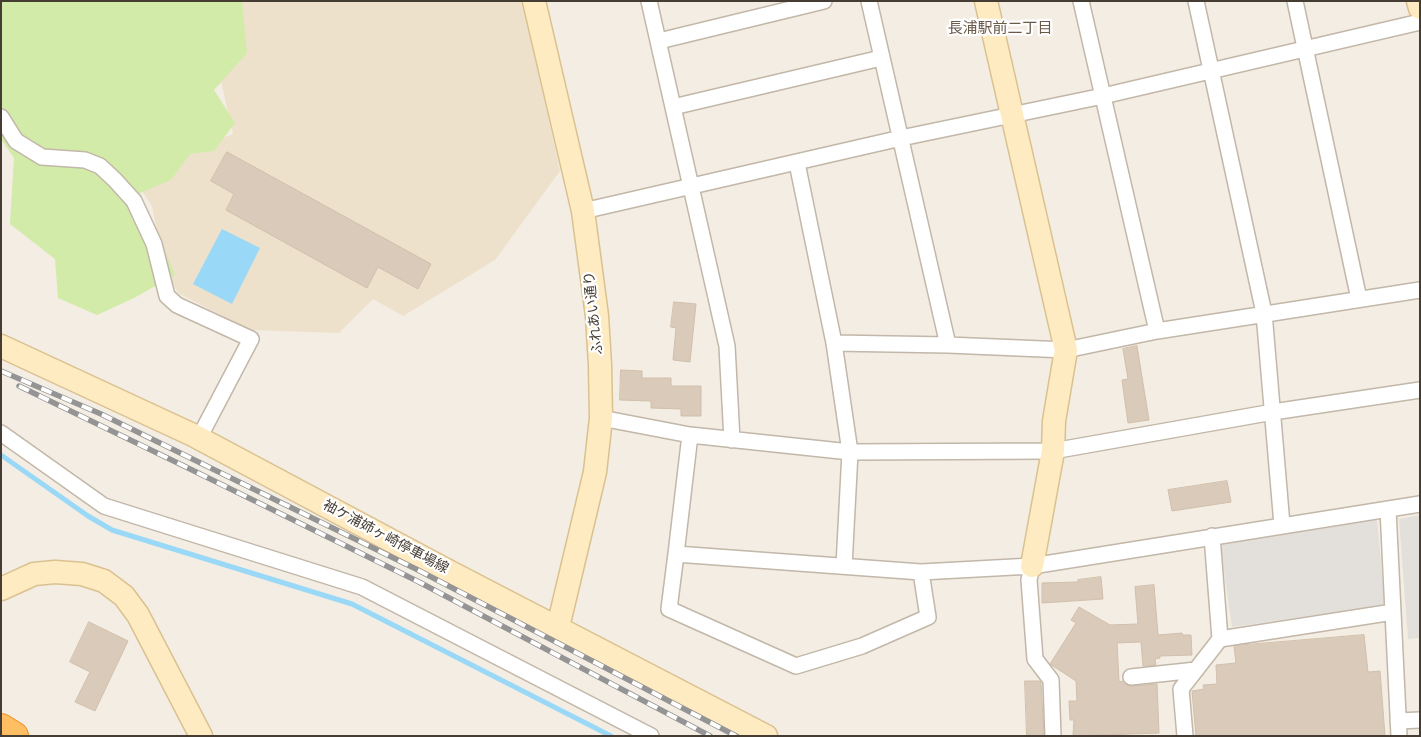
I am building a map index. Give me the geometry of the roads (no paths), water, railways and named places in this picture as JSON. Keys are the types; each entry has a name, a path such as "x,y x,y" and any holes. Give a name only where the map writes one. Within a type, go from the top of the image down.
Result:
{"highway":[{"path":"1,728 14,736"}],"street":[{"name":"ふれあい通り","path":"534,1 583,211 597,316 601,418 595,472 558,627"},
{"path":"649,1 727,346 732,440"},
{"path":"658,41 824,1"},
{"path":"869,1 948,345"},
{"path":"986,1 1066,350 1054,421 1053,451 1029,580 1036,659 1051,680 1053,736"},
{"path":"1081,1 1156,331"},
{"path":"1196,1 1264,313 1282,525"},
{"path":"1295,1 1359,299"},
{"path":"1418,1 1420,8"},
{"path":"583,211 902,138 1103,96 1420,22"},
{"path":"673,107 881,58"},
{"path":"1,117 16,141 42,157 85,160 100,166 116,180 134,201 154,244 167,296 177,305 251,339 199,438"},
{"path":"796,163 834,343 850,452 844,566"},
{"path":"834,343 1066,350 1156,331 1420,290"},
{"name":"袖ケ浦姉ヶ崎停車場線","path":"1,346 199,438 450,572 766,736"},
{"path":"601,418 690,435 850,452 1053,451 1273,412 1420,390"},
{"path":"1,433 104,506 362,587 651,736"},
{"path":"690,435 669,609 796,666 862,646 928,617 921,572"},
{"path":"676,554 921,572 1032,566 1420,504"},
{"path":"1388,509 1398,729 1420,720"},
{"path":"1212,536 1220,640"},
{"path":"1,589 34,574 55,572 82,574 104,581 124,596 138,615 202,736"},
{"path":"1185,736 1181,689 1220,640 1394,612"},
{"path":"1132,677 1196,670"}],"water":[{"path":"222,229 260,248 232,304 193,284"}],"waterway":[{"path":"1,455 88,516 112,530 352,604 611,736"}],"railway":[{"path":"1,371 101,414 418,570 736,736"},
{"path":"19,386 419,582 710,736"}],"district":[{"name":"長浦駅前二丁目","path":"1000,30"}]}
